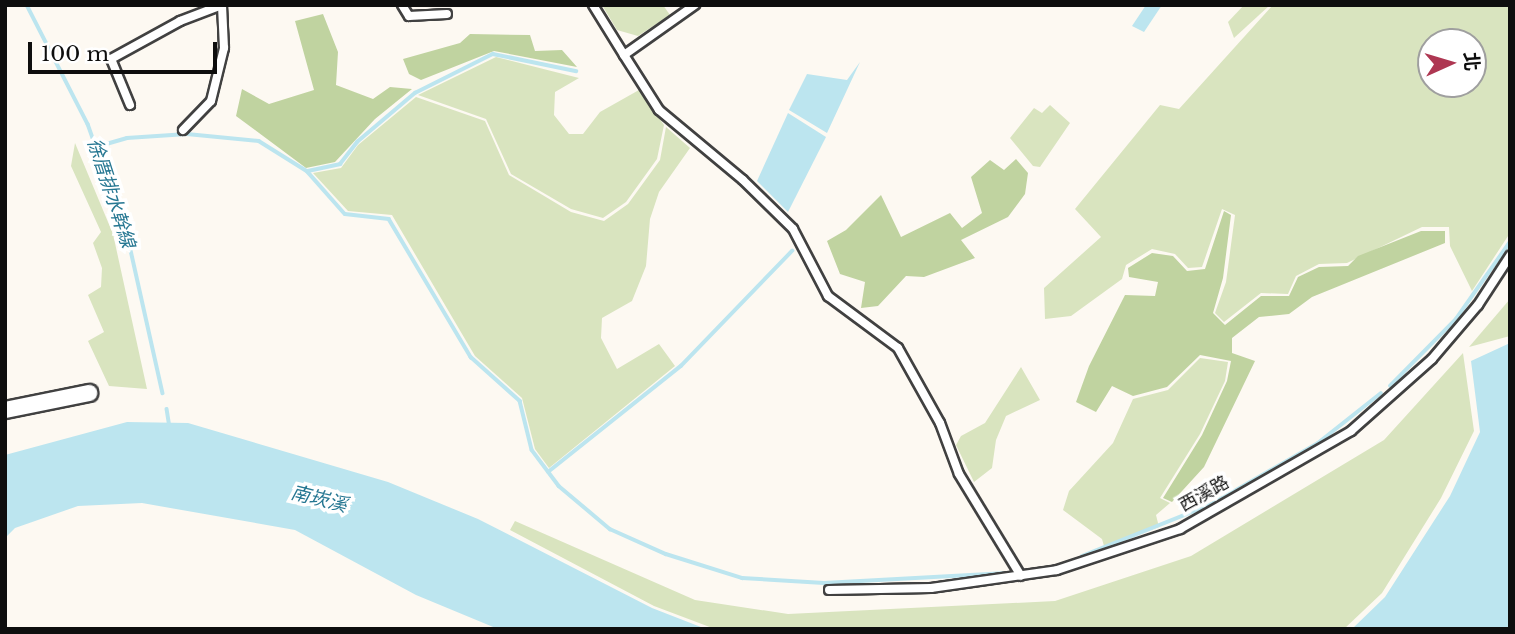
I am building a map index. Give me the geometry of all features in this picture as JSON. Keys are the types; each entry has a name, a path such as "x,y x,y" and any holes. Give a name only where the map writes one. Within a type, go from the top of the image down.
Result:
{"street":[{"path":"5,410 89,393"}],"lane":[{"path":"402,5 409,16 447,14"},
{"path":"593,5 659,110 743,180 793,229 828,296 898,348 940,423 960,474 1021,576"},
{"path":"624,55 695,5"},
{"path":"130,105 111,59 180,21 222,6 224,48 211,101 183,130"},
{"name":"西溪路","path":"829,590 931,588 1057,570 1180,529 1351,430 1432,359 1478,305 1510,256"}],"green space":[{"path":"602,5 663,5 670,15 638,36 617,30"},
{"path":"1244,5 1270,5 1234,38 1228,22"},
{"path":"1273,5 1510,5 1510,233 1472,291 1450,246 1449,227 1422,227 1347,263 1319,264 1296,276 1288,294 1261,293 1224,322 1215,313 1226,282 1235,215 1222,209 1202,267 1188,268 1175,254 1152,249 1126,265 1122,279 1071,316 1045,319 1044,288 1101,237 1075,209 1160,105 1179,109"},
{"path":"323,14 338,52 336,85 373,99 390,87 412,89 375,119 335,162 306,168 236,116 242,89 269,104 314,90 295,21"},
{"path":"470,34 530,35 535,51 562,50 577,67 494,51 421,80 409,74 403,59 460,43"},
{"path":"496,57 579,78 555,92 554,115 569,134 583,134 600,112 639,90 664,125 657,159 626,202 603,218 571,209 511,174 486,119 418,95"},
{"path":"416,97 485,121 509,175 571,212 604,221 628,204 660,160 666,127 690,148 659,192 650,219 646,266 632,301 602,318 601,338 617,369 659,344 675,366 549,468 535,449 522,398 475,356 392,215 348,211 313,173 341,168 358,145"},
{"path":"1050,105 1070,123 1040,167 1033,166 1010,138 1034,108 1042,113"},
{"path":"75,143 113,234 147,389 109,386 88,341 104,332 88,295 101,287 102,268 93,243 101,232 71,166"},
{"path":"1016,159 1028,173 1025,194 1008,217 961,240 975,258 924,277 906,276 878,306 861,308 865,282 840,274 827,241 846,230 881,195 901,237 950,213 962,228 982,213 971,177 990,160 1004,170"},
{"path":"1224,211 1231,215 1223,278 1213,313 1225,325 1261,296 1289,296 1298,277 1319,267 1348,266 1358,256 1421,231 1445,231 1445,243 1312,297 1289,314 1259,317 1232,338 1232,353 1255,361 1204,467 1172,502 1163,498 1202,435 1227,381 1231,361 1200,355 1167,387 1133,396 1112,386 1096,412 1076,402 1089,366 1125,295 1155,296 1158,282 1129,277 1128,268 1152,253 1173,256 1187,271 1205,269"},
{"path":"1510,299 1510,336 1469,347"},
{"path":"1463,353 1474,431 1441,498 1382,593 1344,629 715,629 654,606 510,530 515,521 695,600 788,614 1055,601 1191,556 1384,440"},
{"path":"1200,358 1228,362 1225,381 1200,434 1160,498 1170,503 1156,515 1159,527 1104,546 1102,539 1063,510 1069,491 1113,443 1133,399 1168,390"},
{"path":"1021,367 1040,400 1006,416 996,440 992,468 974,482 956,445 961,436 985,423"}],"water":[{"path":"1146,5 1162,5 1144,32 1132,26"},
{"path":"860,62 827,133 789,110 807,74 847,80"},
{"path":"788,113 826,137 788,212 757,181"},
{"path":"1510,343 1510,629 1352,629 1385,597 1450,496 1480,432 1471,361"},
{"name":"南崁溪","path":"127,422 188,423 388,482 478,519 652,608 706,629 498,629 416,595 295,530 142,503 78,506 15,528 5,538 5,455"}],"waterway":[{"name":"徐厝排水幹線","path":"27,5 88,124 128,237 163,393"},
{"path":"308,171 340,164 357,142 415,93 493,54 576,71"},
{"path":"96,147 127,138 187,134 259,141 307,171 345,214 389,219 471,357 520,401 532,450 559,486 610,529 666,554 742,578 824,583 1007,573"},
{"path":"1390,386 1456,319 1510,242"},
{"path":"548,472 681,366 792,251"},
{"path":"1082,556 1212,504 1318,443 1381,393"},
{"name":"徐厝排水幹線","path":"167,409 170,427"}]}
